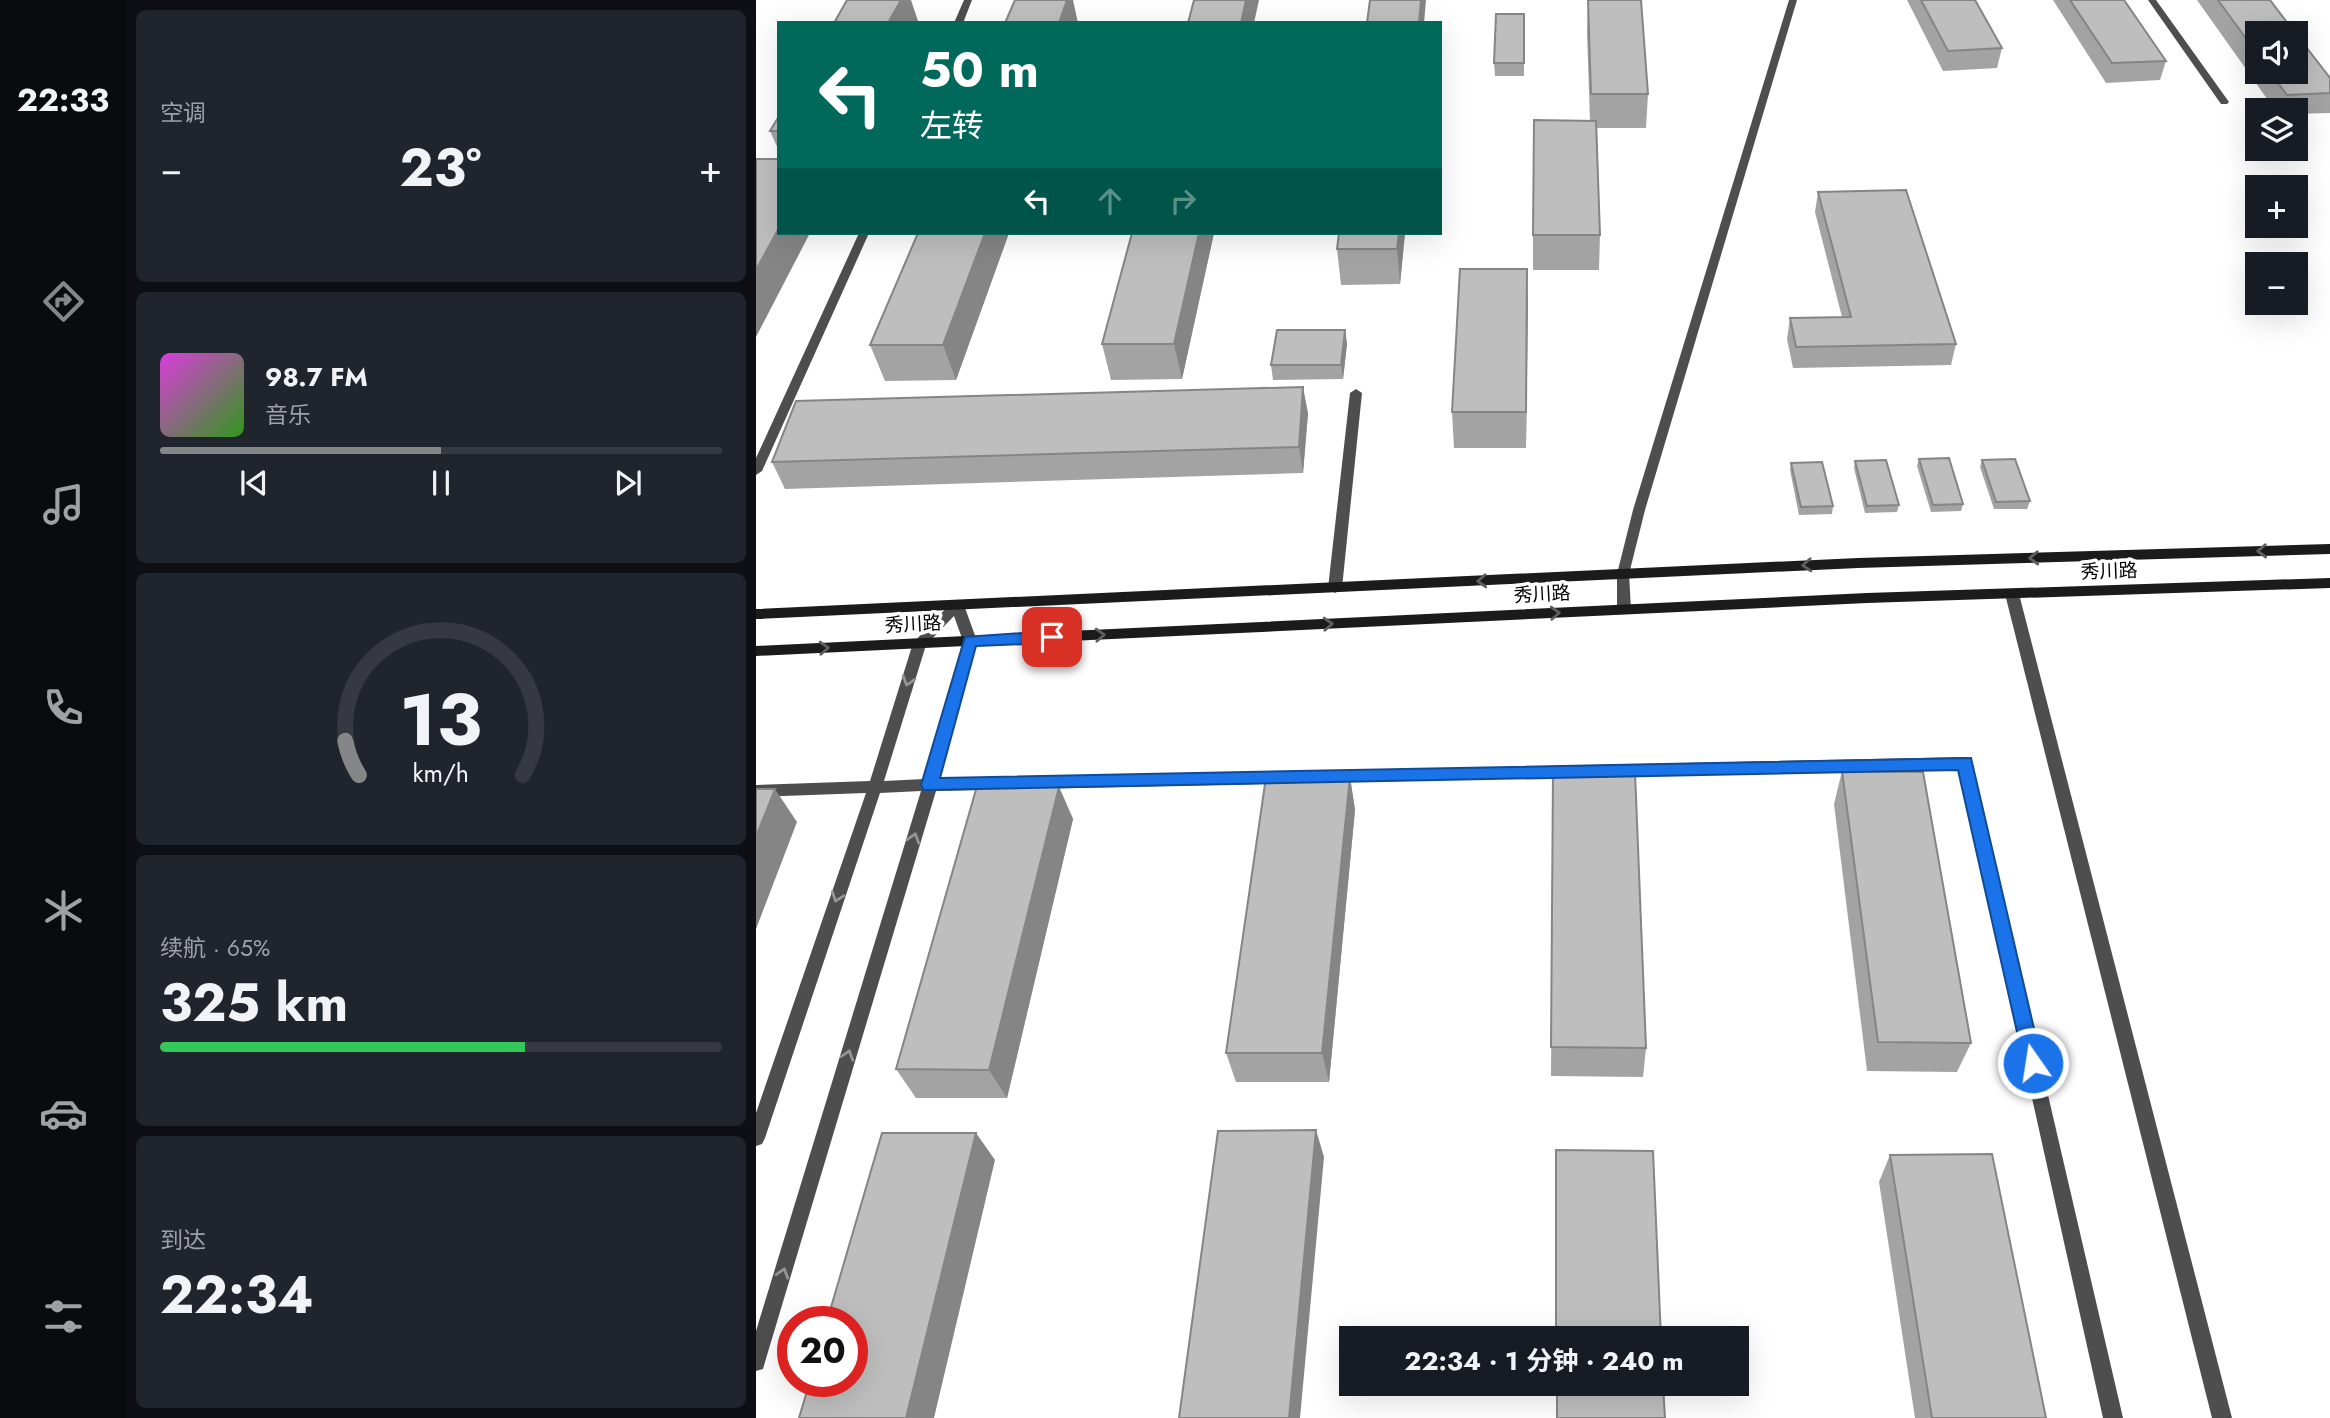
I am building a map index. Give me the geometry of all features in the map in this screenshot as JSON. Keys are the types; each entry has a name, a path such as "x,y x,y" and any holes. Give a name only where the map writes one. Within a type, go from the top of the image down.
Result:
{"main road":[{"name":"秀川路","path":"756,614 1858,563 2330,549"},
{"name":"秀川路","path":"756,651 1624,610 2330,583"}],"street":[{"path":"959,21 968,0"},
{"path":"1624,610 1623,574 1643,497 1793,0"},
{"path":"2152,0 2224,102"},
{"path":"756,471 862,235"},
{"path":"1335,587 1356,393"},
{"path":"2012,594 2222,1418"},
{"path":"756,1138 875,787 920,643 957,605 970,641 930,785 756,1362"},
{"path":"756,791 1965,763 2113,1418"}],"building":[{"path":"847,0 901,0 889,21 835,21"},
{"path":"1015,0 1067,0 1060,21 1006,21"},
{"path":"1194,0 1246,0 1241,21 1189,21"},
{"path":"1370,0 1421,0 1419,21 1367,21"},
{"path":"1588,0 1641,0 1648,94 1591,94"},
{"path":"1921,0 1975,0 2002,48 1948,51"},
{"path":"2070,0 2124,0 2166,61 2112,63"},
{"path":"2218,0 2270,0 2286,21 2245,21 2245,37"},
{"path":"1496,14 1524,14 1524,63 1494,63"},
{"path":"2308,50 2330,78 2330,93 2287,95 2279,84 2308,84"},
{"path":"777,119 777,131 770,131"},
{"path":"1534,120 1596,121 1600,235 1533,235"},
{"path":"756,159 777,159 777,232 756,270"},
{"path":"1906,190 1956,344 1796,347 1790,318 1851,317 1818,192"},
{"path":"917,235 984,235 943,345 870,345"},
{"path":"1131,235 1199,235 1174,344 1102,344"},
{"path":"1339,235 1399,235 1397,249 1337,249"},
{"path":"1460,269 1527,269 1526,412 1452,412"},
{"path":"1277,330 1345,330 1341,365 1271,365"},
{"path":"1303,387 1299,447 772,462 796,401"},
{"path":"1949,458 1963,504 1933,505 1919,459"},
{"path":"2015,459 2030,501 1996,502 1982,460"},
{"path":"1886,460 1899,505 1867,506 1855,461"},
{"path":"1822,462 1833,506 1801,507 1791,463"},
{"path":"1842,771 1923,772 1971,1043 1878,1042"},
{"path":"1553,772 1635,772 1646,1048 1551,1047"},
{"path":"1266,777 1350,777 1322,1053 1226,1053"},
{"path":"977,786 1059,787 989,1070 896,1069"},
{"path":"756,789 775,789 756,837"},
{"path":"1316,1130 1289,1418 1179,1418 1218,1131"},
{"path":"882,1133 976,1133 906,1418 799,1418 805,1397 868,1397 868,1306 831,1306"},
{"path":"1556,1150 1653,1151 1660,1326 1556,1326"},
{"path":"1992,1154 2046,1418 1932,1418 1890,1155"},
{"path":"1557,1396 1664,1396 1665,1418 1557,1418"}],"route":[{"path":"1052,637 970,641 930,785 1965,763 2033,1063"}]}
